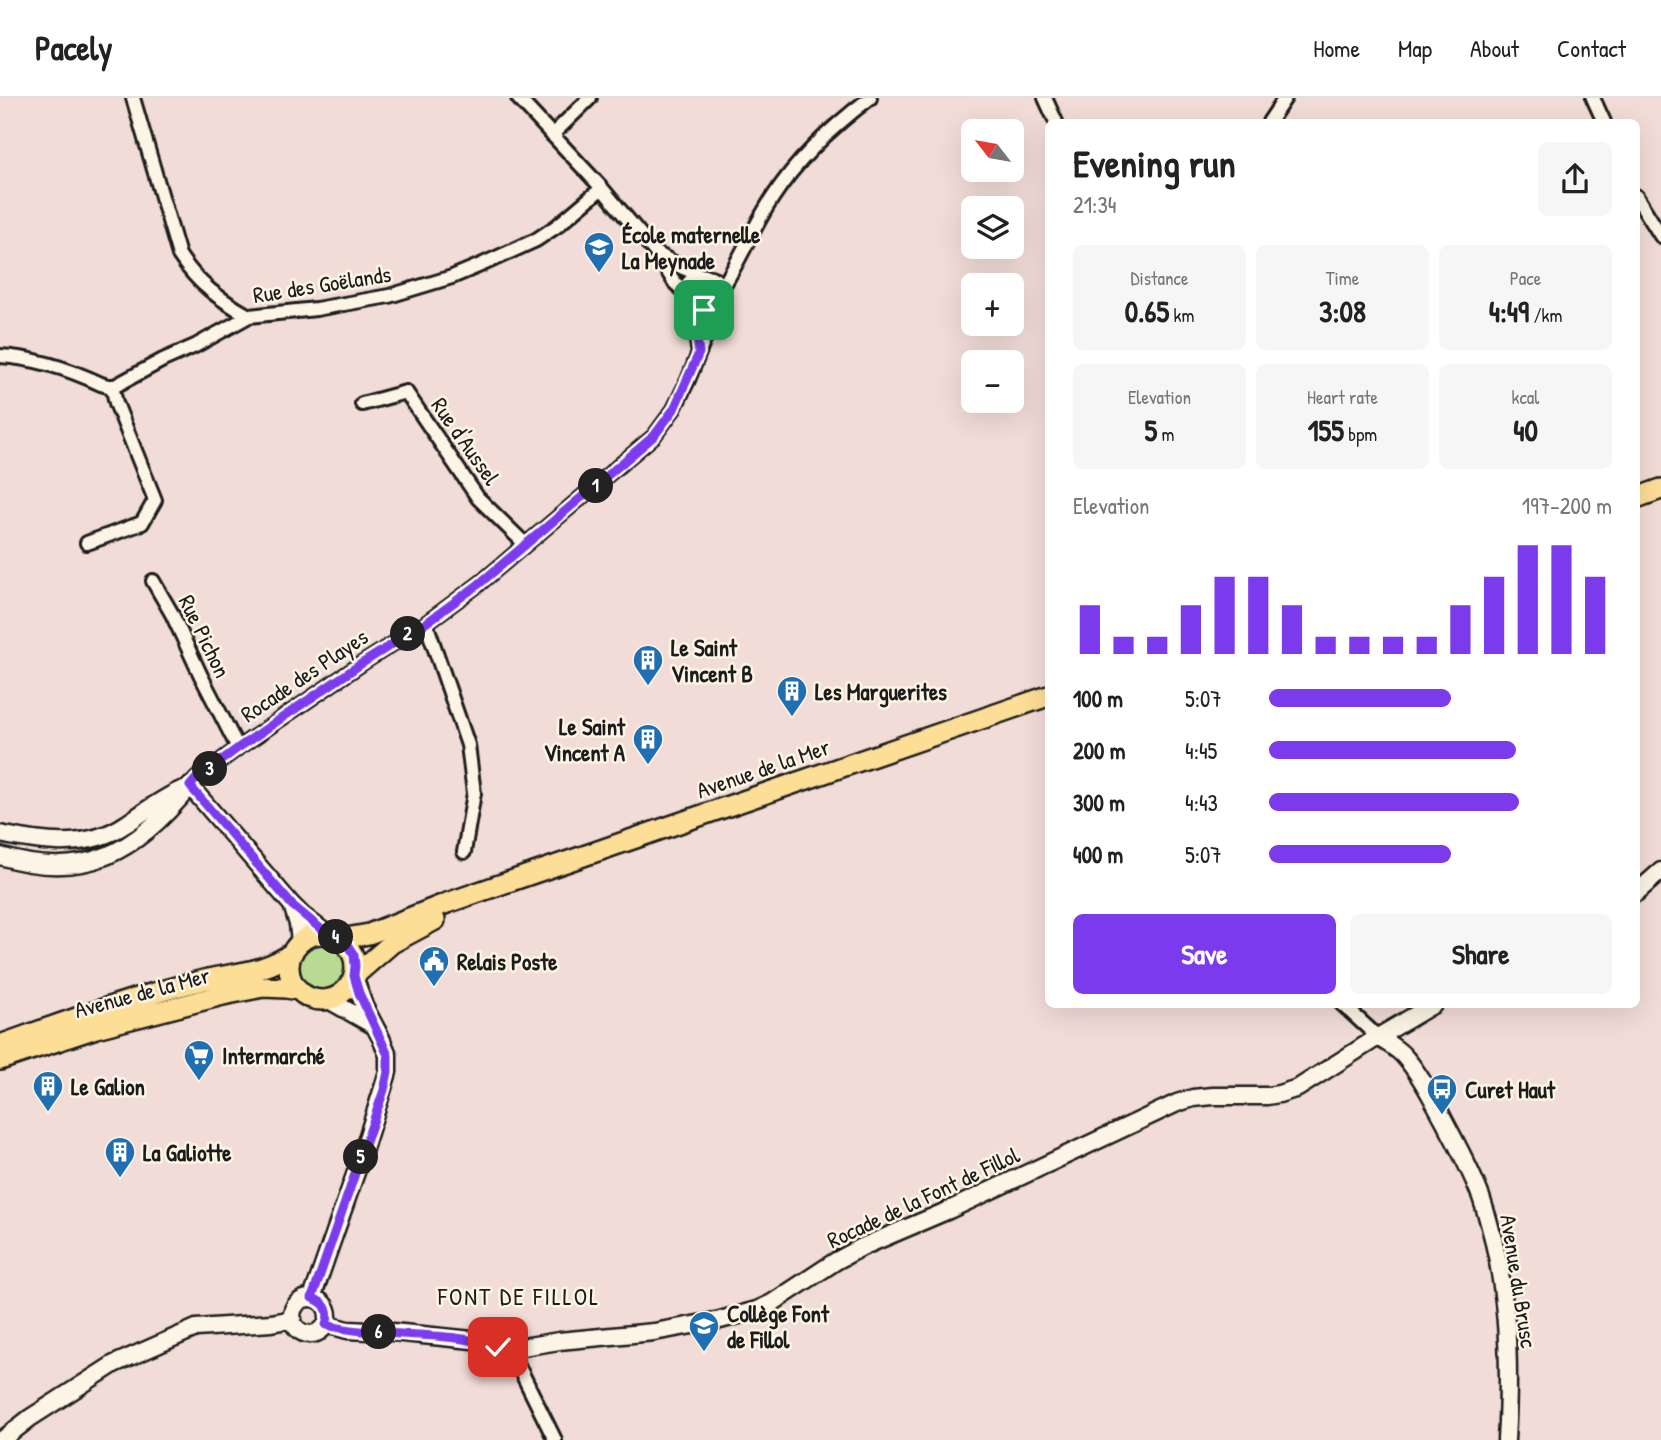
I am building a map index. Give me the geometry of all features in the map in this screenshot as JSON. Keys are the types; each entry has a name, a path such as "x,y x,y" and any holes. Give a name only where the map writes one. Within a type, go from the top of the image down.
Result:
{"main road":[{"name":"Avenue de la Mer","path":"334,936 369,934 447,903 1045,697"},
{"name":"Avenue de la Mer","path":"354,976 398,939 494,888"},
{"path":"318,934 334,936 348,946 354,955 354,976 351,984 337,996 327,999 307,996 293,982 290,972 290,962 296,947 308,937 318,934"},
{"name":"Avenue de la Mer","path":"0,1045 108,1007 197,981 258,969 282,960 296,947"},
{"name":"Avenue de la Mer","path":"0,1060 96,1028 223,995 263,987 299,990"}],"street":[{"path":"133,98 179,255 190,272 207,288 250,316"},
{"path":"518,98 602,188 656,253 693,307 704,310 714,306 719,296 716,280 682,268 656,253"},
{"path":"552,135 590,98"},
{"name":"Rocade des Playes","path":"0,856 19,862 61,866 82,864 98,860 145,833 196,779 479,584 654,436 674,409 699,353 719,296 774,195 818,142 870,98"},
{"path":"1045,98 1055,119"},
{"path":"1271,119 1285,98"},
{"path":"1593,98 1603,119"},
{"name":"Rue des Goëlands","path":"112,386 250,316 316,309 389,296 452,276 510,253 557,226 602,188"},
{"path":"1640,203 1661,236"},
{"path":"699,353 695,321 687,298 689,281 738,263"},
{"path":"0,356 59,366 112,386 116,403 155,500 142,523 87,543"},
{"name":"Rue d'Aussel","path":"362,404 405,392 478,498 525,544"},
{"name":"Rue Pichon","path":"153,581 238,748"},
{"path":"426,623 468,746 474,793 464,852"},
{"path":"190,786 292,905 334,936"},
{"name":"Rocade des Playes","path":"0,834 29,840 71,843 88,841 106,836 172,794 190,786"},
{"path":"1640,889 1661,871"},
{"path":"292,905 298,924 296,947"},
{"path":"312,1298 388,1072 388,1055 354,976"},
{"path":"327,999 373,1025"},
{"path":"1346,1008 1378,1037"},
{"name":"Rocade de la Font de Fillol","path":"326,1325 347,1330 482,1341 510,1349 559,1341 654,1332 757,1310 862,1247 949,1210 1177,1103 1213,1096 1267,1096 1298,1088 1427,1008"},
{"name":"Avenue du Brusc","path":"1378,1037 1402,1054 1419,1077 1465,1159 1480,1195 1493,1237 1508,1343 1506,1440"},
{"path":"312,1298 321,1302 327,1310 328,1318 326,1325 316,1333 305,1333 297,1328 293,1313 298,1304 312,1298"},
{"path":"2,1440 30,1418 114,1364 196,1328 293,1319"},
{"path":"510,1349 555,1440"}],"green space":[{"path":"318,934 348,946 355,963 348,987 334,997 323,999 303,993 295,986 290,966 301,944"}],"place":[{"name":"École maternelle La Meynade","path":"599,274"},
{"name":"Le Saint Vincent B","path":"648,687"},
{"name":"Les Marguerites","path":"792,718"},
{"name":"Le Saint Vincent A","path":"648,766"},
{"name":"Relais Poste","path":"434,988"},
{"name":"Intermarché","path":"199,1082"},
{"name":"Le Galion","path":"48,1113"},
{"name":"Curet Haut","path":"1442,1116"},
{"name":"La Galiotte","path":"120,1179"},
{"name":"Collège Font de Fillol","path":"704,1353"}],"district":[{"name":"FONT DE FILLOL","path":"519,1296"}],"route":[{"path":"498,1347 482,1341 347,1330 326,1325 327,1310 321,1302 312,1298 384,1090 388,1055 359,993 354,976 354,955 348,946 340,939 327,934 292,905 190,786 238,748 426,623 479,584 654,436 674,409 699,353 695,321 689,303 704,310"}]}
